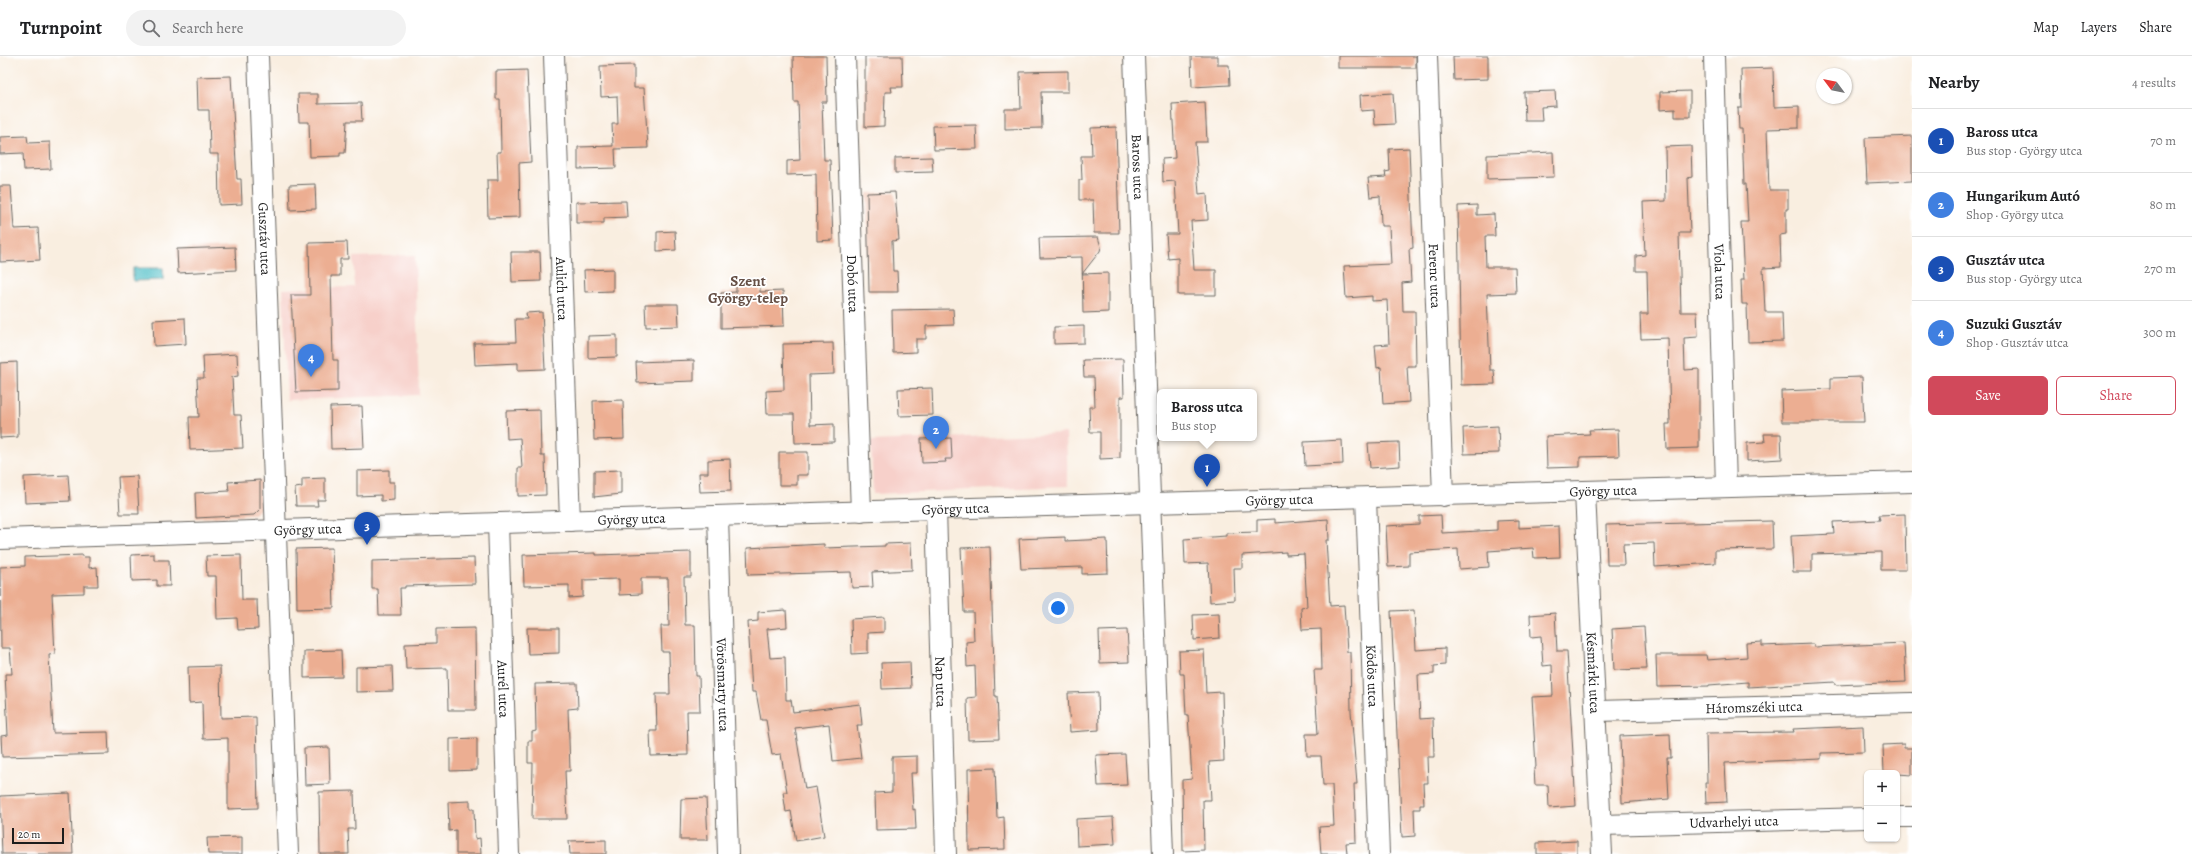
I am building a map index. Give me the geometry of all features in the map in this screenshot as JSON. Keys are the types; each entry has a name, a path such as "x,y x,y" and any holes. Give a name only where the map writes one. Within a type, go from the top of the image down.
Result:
{"street":[{"name":"Gusztáv utca","path":"258,56 288,854"},
{"name":"Aulich utca","path":"554,56 570,521"},
{"name":"Dobó utca","path":"845,56 862,512"},
{"name":"Baross utca","path":"1134,56 1162,854"},
{"name":"Ferenc utca","path":"1427,56 1443,496"},
{"name":"Viola utca","path":"1714,56 1726,487"},
{"name":"György utca","path":"0,539 936,509 1912,482"},
{"name":"Késmárki utca","path":"1585,492 1602,854"},
{"name":"Ködös utca","path":"1366,498 1379,854"},
{"name":"Nap utca","path":"936,509 946,854"},
{"name":"Vörösmarty utca","path":"718,516 728,854"},
{"name":"Aurél utca","path":"498,523 509,854"},
{"name":"Háromszéki utca","path":"1596,711 1912,703"},
{"path":"1900,817 1912,816"},
{"name":"Udvarhelyi utca","path":"1601,825 1864,818"}],"shaded area":[{"path":"415,255 419,395 287,400 283,289 354,287 354,257"},
{"path":"1066,433 1068,486 873,494 871,441"}],"water":[{"path":"133,268 163,268 163,280 133,281"}],"building":[{"path":"793,56 826,56 827,102 822,102 824,160 830,160 833,240 817,241 816,174 787,175 787,161 800,160 798,102 794,102"},
{"path":"865,56 902,56 903,87 891,87 892,92 885,92 884,126 865,127"},
{"path":"1191,56 1218,56 1218,65 1229,65 1230,85 1192,87"},
{"path":"1338,56 1416,56 1416,68 1338,68"},
{"path":"1453,56 1488,56 1488,79 1454,80"},
{"path":"634,65 634,88 644,88 648,148 615,149 616,168 578,169 578,147 613,146 612,124 618,124 617,96 601,97 600,66"},
{"path":"1773,68 1774,107 1799,106 1799,128 1767,129 1769,190 1788,190 1786,234 1780,235 1781,267 1763,268 1765,312 1782,312 1783,341 1748,342 1747,304 1742,304 1741,280 1744,280 1741,222 1748,222 1746,184 1744,184 1742,129 1739,129 1738,108 1742,108 1741,69"},
{"path":"527,70 531,162 519,163 520,217 488,218 487,180 498,180 497,152 501,152 500,99 496,99 496,71"},
{"path":"1068,71 1068,92 1041,92 1042,128 1005,129 1005,109 1021,109 1020,72"},
{"path":"231,76 237,179 241,179 242,204 219,205 218,154 210,154 209,110 198,110 197,77"},
{"path":"1555,91 1556,106 1541,107 1542,121 1525,121 1524,92"},
{"path":"1690,91 1690,117 1675,117 1675,109 1660,110 1660,92"},
{"path":"1393,93 1395,124 1375,125 1374,110 1361,111 1360,95"},
{"path":"298,94 318,94 318,104 361,103 362,121 347,121 345,153 340,153 340,156 310,157 309,122 299,122"},
{"path":"1205,102 1207,142 1195,142 1199,194 1207,193 1208,220 1191,221 1194,270 1216,270 1216,295 1178,295 1178,258 1168,259 1166,234 1178,234 1175,181 1163,182 1162,159 1175,158 1172,104"},
{"path":"976,125 977,149 934,150 933,126"},
{"path":"1116,127 1119,233 1094,233 1093,200 1079,200 1079,180 1082,180 1081,156 1092,156 1091,128"},
{"path":"27,136 28,143 50,142 51,169 24,170 23,153 0,154 0,137"},
{"path":"1912,136 1912,181 1867,183 1865,138"},
{"path":"1691,146 1692,177 1688,178 1690,233 1679,233 1681,312 1697,312 1698,337 1684,338 1685,370 1699,369 1699,448 1667,449 1666,424 1670,424 1668,338 1641,339 1640,314 1648,314 1647,271 1636,271 1636,256 1645,255 1643,202 1666,201 1665,147"},
{"path":"1409,148 1413,248 1409,249 1411,282 1402,283 1403,311 1415,311 1416,366 1407,366 1409,402 1383,404 1381,367 1377,368 1375,345 1389,344 1387,300 1372,301 1372,296 1346,298 1344,266 1391,264 1389,226 1381,226 1380,196 1370,197 1368,178 1386,177 1385,172 1390,171 1389,149"},
{"path":"1553,152 1554,177 1487,179 1487,155"},
{"path":"932,157 933,172 895,173 895,158"},
{"path":"315,184 316,209 290,210 289,185"},
{"path":"0,186 11,186 14,229 38,228 40,260 0,262"},
{"path":"895,192 899,240 892,241 893,271 897,271 898,292 869,292 867,193"},
{"path":"626,201 627,217 604,218 604,223 576,223 576,202"},
{"path":"1477,205 1477,215 1494,214 1495,236 1485,236 1486,267 1515,267 1516,293 1487,294 1490,370 1494,370 1495,384 1461,385 1458,206"},
{"path":"675,231 676,250 657,251 657,232"},
{"path":"1098,237 1101,247 1100,251 1082,274 1082,257 1040,258 1039,238"},
{"path":"347,242 348,259 340,259 340,276 331,276 333,360 338,360 338,391 296,392 291,295 310,295 309,243"},
{"path":"235,247 236,270 178,273 177,249"},
{"path":"511,252 540,252 541,281 512,282"},
{"path":"613,269 613,291 585,292 584,270"},
{"path":"1108,273 1108,312 1083,313 1082,274"},
{"path":"736,282 760,282 760,292 783,291 784,326 721,328 721,293 736,292"},
{"path":"645,304 678,304 679,326 646,327"},
{"path":"953,309 954,325 926,326 926,339 916,339 916,352 893,353 892,310"},
{"path":"542,312 545,369 518,370 518,363 475,365 474,343 516,342 515,319 527,319 526,313"},
{"path":"185,318 186,344 154,346 153,320"},
{"path":"1084,326 1084,343 1054,344 1054,327"},
{"path":"617,335 617,357 588,358 588,336"},
{"path":"833,343 834,374 809,375 810,425 834,424 834,442 795,443 794,414 767,414 766,391 784,390 783,344"},
{"path":"237,354 238,376 232,377 234,415 241,415 243,448 190,450 189,417 199,417 197,378 204,378 203,356"},
{"path":"1123,359 1124,397 1120,397 1120,458 1100,459 1100,432 1090,432 1089,407 1095,407 1094,377 1084,377 1083,360"},
{"path":"694,360 694,381 637,383 636,362"},
{"path":"17,362 18,437 0,438 0,363"},
{"path":"1862,377 1864,422 1782,422 1781,391 1831,389 1831,378"},
{"path":"932,388 933,415 899,416 898,389"},
{"path":"623,400 624,439 594,440 593,401"},
{"path":"362,406 364,448 331,449 330,407"},
{"path":"540,410 541,456 545,456 546,495 518,496 518,468 522,468 520,438 507,439 506,411"},
{"path":"1498,426 1499,453 1464,454 1463,428"},
{"path":"1618,429 1619,456 1580,457 1580,467 1547,468 1546,436 1590,434 1589,430"},
{"path":"1764,434 1781,434 1782,459 1747,461 1747,443 1765,442"},
{"path":"951,438 952,459 945,459 946,462 922,463 921,439"},
{"path":"1342,440 1343,464 1305,466 1304,442"},
{"path":"1399,442 1400,466 1370,468 1368,443"},
{"path":"779,452 808,452 808,475 797,475 797,485 779,485"},
{"path":"730,459 731,491 700,492 699,473 708,473 708,460"},
{"path":"389,470 389,482 394,482 394,500 381,501 381,495 357,496 357,471"},
{"path":"621,470 621,494 594,497 594,471"},
{"path":"68,475 70,501 25,503 24,477"},
{"path":"137,476 139,514 120,514 118,477"},
{"path":"325,478 325,500 317,500 318,506 296,506 295,488 302,487 302,479"},
{"path":"260,480 260,509 254,515 196,518 195,493 229,491 228,482"},
{"path":"1905,514 1906,570 1881,570 1881,552 1812,554 1812,572 1793,572 1791,536 1834,534 1833,522 1880,520 1879,515"},
{"path":"1441,515 1442,533 1497,530 1497,521 1519,520 1519,528 1559,526 1560,557 1534,558 1533,548 1488,551 1489,567 1459,569 1458,549 1409,552 1409,566 1388,567 1386,526 1419,524 1419,516"},
{"path":"1275,519 1275,523 1328,519 1329,540 1326,540 1330,606 1344,605 1347,652 1350,652 1351,711 1357,784 1354,784 1356,842 1346,843 1347,854 1321,854 1319,827 1334,826 1332,785 1323,785 1321,756 1307,756 1306,734 1318,734 1314,670 1322,670 1321,629 1302,630 1301,608 1307,607 1304,554 1286,555 1286,552 1242,555 1242,568 1234,568 1235,600 1210,602 1208,563 1185,564 1184,539 1226,536 1226,533 1257,532 1257,520"},
{"path":"1772,521 1773,549 1715,550 1715,563 1655,567 1654,543 1623,544 1624,565 1607,565 1606,525"},
{"path":"1065,537 1065,541 1107,539 1108,573 1082,574 1082,567 1021,569 1019,539"},
{"path":"911,543 912,570 872,572 873,587 852,588 851,572 748,575 747,548 824,544 824,548 885,546 885,544"},
{"path":"990,547 995,696 997,696 999,739 968,740 967,698 976,697 975,666 967,667 966,642 974,641 973,612 964,612 961,548"},
{"path":"332,548 334,608 297,609 296,549"},
{"path":"691,552 691,577 684,577 685,625 695,625 696,676 699,676 700,711 687,711 688,755 651,756 650,731 657,731 656,694 670,694 669,652 662,652 661,626 669,626 668,578 641,578 641,594 619,595 619,579 583,580 583,597 569,598 569,585 524,586 523,555 596,553 596,555"},
{"path":"154,554 154,560 169,560 170,586 157,586 157,580 132,581 131,555"},
{"path":"83,555 83,557 89,557 89,568 97,567 98,586 84,586 84,593 52,594 55,654 49,655 53,733 108,732 109,754 2,757 1,736 8,735 5,674 12,674 10,648 1,648 0,567 25,566 25,557"},
{"path":"241,555 242,600 257,600 258,629 238,630 237,618 217,619 216,576 207,576 206,556"},
{"path":"474,558 475,584 405,586 405,588 400,588 401,615 379,615 378,589 372,589 372,561"},
{"path":"786,610 787,627 767,629 770,658 785,657 786,700 791,700 793,712 860,704 862,725 857,725 861,758 833,761 829,724 795,728 805,789 816,787 824,836 796,841 791,811 786,812 783,792 787,792 781,754 772,755 766,720 761,720 756,692 752,692 748,622 758,621 758,612"},
{"path":"1414,610 1416,650 1445,648 1445,665 1434,666 1434,674 1418,675 1420,719 1433,718 1434,757 1427,757 1428,783 1423,783 1424,805 1420,805 1420,809 1414,809 1415,836 1402,837 1391,611"},
{"path":"1555,613 1557,651 1567,651 1576,806 1549,808 1548,785 1535,785 1534,768 1536,767 1532,697 1553,696 1552,665 1543,666 1541,636 1531,637 1530,615"},
{"path":"1219,614 1220,638 1194,640 1193,615"},
{"path":"884,617 884,632 868,633 868,653 852,654 851,619"},
{"path":"1644,627 1647,669 1614,670 1612,629"},
{"path":"475,628 476,710 448,710 447,668 406,669 405,644 436,643 436,629"},
{"path":"527,628 559,628 559,653 528,654"},
{"path":"1127,630 1129,662 1100,663 1099,631"},
{"path":"1762,642 1762,646 1813,644 1814,647 1904,643 1906,682 1836,685 1835,682 1748,687 1748,682 1709,686 1657,687 1656,655 1706,655 1707,660 1747,657 1746,643"},
{"path":"341,650 342,677 304,678 304,651"},
{"path":"1204,650 1206,693 1222,692 1224,761 1209,762 1211,800 1203,800 1204,850 1183,851 1182,780 1192,779 1184,674 1180,674 1179,651"},
{"path":"910,662 911,688 882,689 881,663"},
{"path":"220,666 221,718 256,717 258,808 228,809 228,738 203,739 202,702 189,703 188,667"},
{"path":"392,666 393,691 356,692 356,667"},
{"path":"577,683 578,708 568,709 570,771 565,771 567,819 532,819 533,763 528,763 528,741 532,741 532,732 536,731 535,684"},
{"path":"1098,692 1099,730 1070,732 1068,693"},
{"path":"1863,726 1864,752 1821,753 1821,759 1725,763 1727,802 1706,803 1706,733 1794,732 1793,729"},
{"path":"1670,734 1671,758 1667,758 1669,799 1622,803 1620,736"},
{"path":"477,738 477,770 450,771 450,739"},
{"path":"1904,744 1904,748 1912,748 1912,775 1900,774 1900,770 1884,770 1883,745"},
{"path":"329,747 330,784 305,785 304,748"},
{"path":"1125,754 1127,785 1098,786 1096,755"},
{"path":"917,756 917,773 911,773 913,810 915,809 916,829 876,830 875,793 892,792 892,757"},
{"path":"995,768 997,818 1004,817 1005,849 969,850 968,769"},
{"path":"354,791 355,829 348,829 349,854 320,854 319,792"},
{"path":"70,793 73,854 2,854 0,796"},
{"path":"706,798 708,840 680,840 681,799"},
{"path":"470,801 470,809 474,809 475,839 480,838 481,854 456,854 456,830 449,831 448,802"},
{"path":"1113,817 1115,844 1077,846 1076,819"},
{"path":"242,837 242,854 208,854 207,838"},
{"path":"606,840 606,854 570,854 569,841"},
{"path":"1577,841 1577,854 1537,854 1537,843"}],"place":[{"name":"Suzuki Gusztáv","path":"311,377"},
{"name":"Hungarikum Autó","path":"936,449"},
{"name":"Baross utca","path":"1207,487"},
{"name":"Gusztáv utca","path":"367,545"}],"district":[{"name":"Szent György-telep","path":"748,290"}]}
